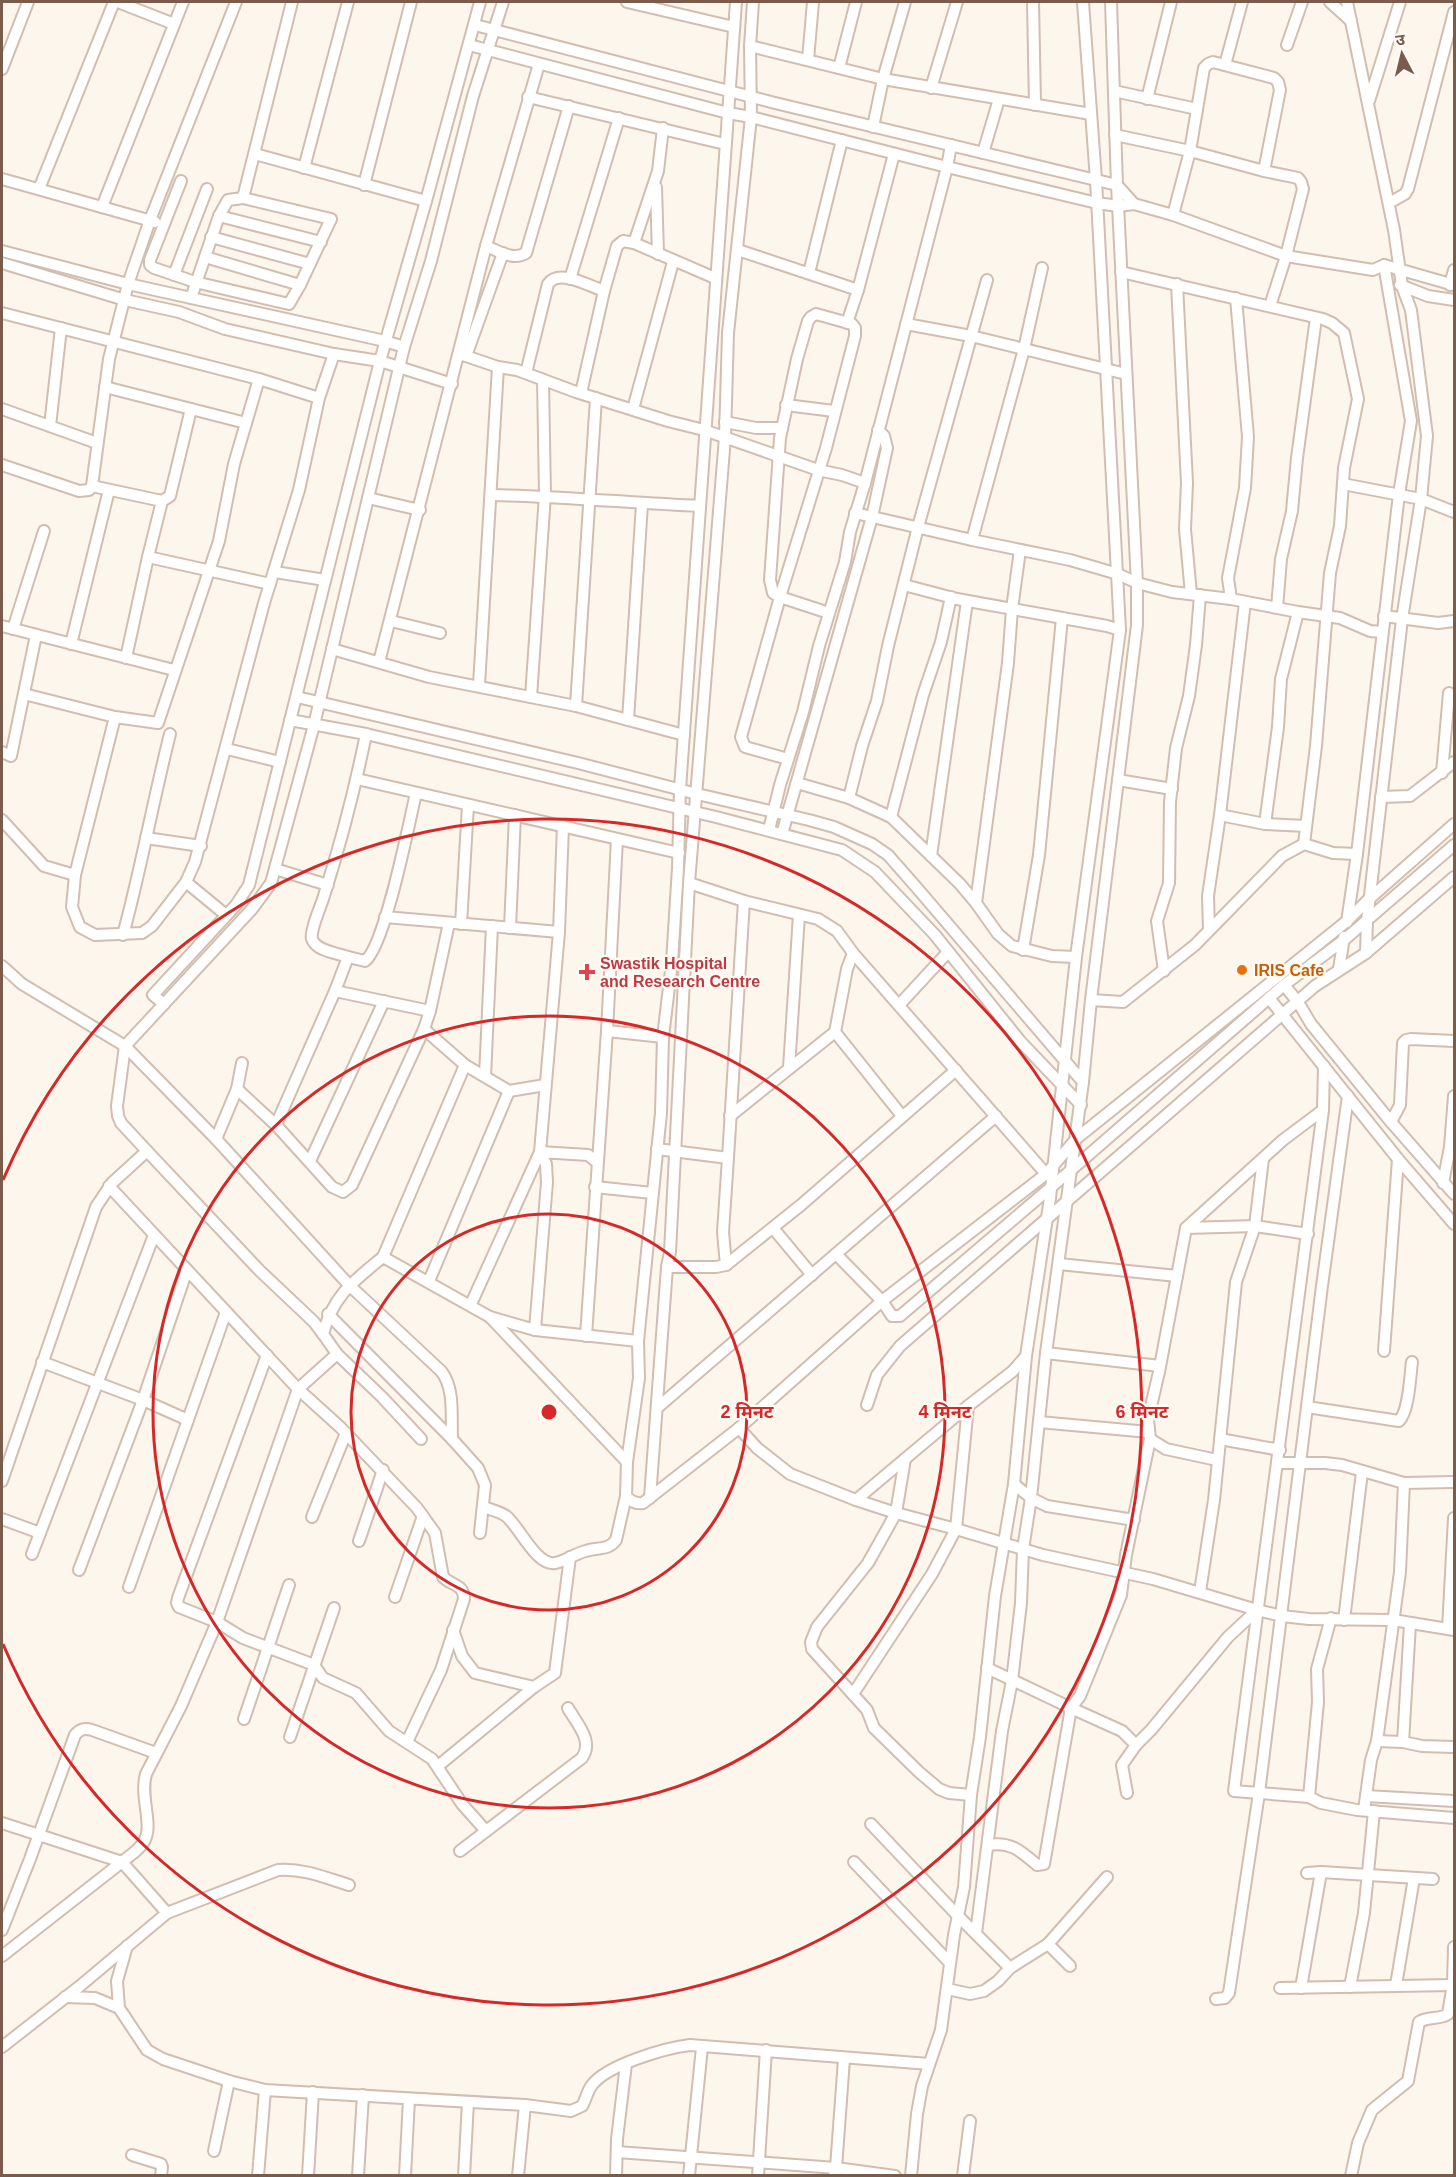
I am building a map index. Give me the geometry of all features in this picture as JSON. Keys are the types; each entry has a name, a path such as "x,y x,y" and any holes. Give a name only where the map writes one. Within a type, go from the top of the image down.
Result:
{"street":[{"path":"2,69 28,2"},
{"path":"39,189 116,2 174,24"},
{"path":"102,207 183,2"},
{"path":"2,465 79,491 92,486 113,342 128,284 150,220 236,2"},
{"path":"243,198 292,2"},
{"path":"304,168 348,2"},
{"path":"364,185 411,2"},
{"path":"164,1004 153,994 236,905 249,885 380,360 480,2"},
{"path":"421,1439 337,1354 314,1322 259,1270 121,1123 117,1106 125,1046 252,909 271,883 314,724 404,347 503,2"},
{"path":"627,2 672,7 734,27"},
{"path":"484,1507 506,1516 533,1550 544,1560 556,1563 582,1551 607,1548 612,1545 626,1496 627,1462 639,1378 638,1341 657,1149 663,1036 672,962 679,853 680,789 736,2"},
{"path":"650,1498 670,1252 689,884 725,437 728,333 752,117 750,46 753,2"},
{"path":"808,60 813,2"},
{"path":"839,68 856,2"},
{"path":"873,127 883,79 905,2"},
{"path":"931,88 957,2"},
{"path":"1033,2 1035,105"},
{"path":"911,2175 922,2086 941,2030 964,1887 971,1795 980,1737 994,1596 1014,1484 1026,1356 1052,1186 1076,957 1120,630 1096,180 1083,2"},
{"path":"976,1934 1002,1731 1012,1681 1021,1603 1023,1549 1031,1498 1046,1353 1066,1201 1077,1138 1091,1000 1137,625 1111,2"},
{"path":"1147,99 1171,2"},
{"path":"1225,65 1242,2"},
{"path":"1287,45 1302,2"},
{"path":"1330,2 1351,21"},
{"path":"1347,2 1389,203 1402,286 1411,309 1427,436 1421,499 1402,619 1366,921 1366,953"},
{"path":"1368,104 1400,2"},
{"path":"1389,203 1406,194 1408,189 1455,12"},
{"path":"475,26 873,127 1117,185 1134,204"},
{"path":"469,45 488,48 539,64 728,113 752,117 1097,203 1118,206 1134,204 1173,215 1286,256 1373,270 1384,265 1453,285 1455,270"},
{"path":"750,46 883,79 1091,114"},
{"path":"1173,215 1190,151 1204,68 1208,64 1213,62 1225,65 1274,78 1278,82 1280,90 1264,171"},
{"path":"463,355 486,246 539,64"},
{"path":"1114,91 1197,109"},
{"path":"528,97 725,144"},
{"path":"983,153 999,99"},
{"path":"486,246 512,256 522,256 526,253 569,106"},
{"path":"570,279 619,118"},
{"path":"634,243 658,171 663,128"},
{"path":"1115,135 1298,177 1303,189 1286,256 1270,306"},
{"path":"808,273 842,140"},
{"path":"769,830 865,483 951,145"},
{"path":"255,154 426,201"},
{"path":"848,322 894,154"},
{"path":"2,179 164,224"},
{"path":"655,180 657,254"},
{"path":"181,181 150,265 195,282 285,304 291,301 300,285 331,219 243,198 228,200 219,216 195,282 191,298"},
{"path":"174,274 207,189"},
{"path":"219,216 321,242"},
{"path":"212,237 310,264"},
{"path":"581,393 616,246 623,242 634,243 673,262 715,278"},
{"path":"738,250 858,290"},
{"path":"2,251 128,284 404,347"},
{"path":"380,663 452,384 503,253"},
{"path":"204,257 300,285"},
{"path":"633,410 673,262"},
{"path":"2,263 125,300 179,312 225,328 334,354 380,360 452,384"},
{"path":"1340,969 1357,854 1399,494 1411,421 1384,265"},
{"path":"972,540 1024,349 1042,268"},
{"path":"1373,270 1387,285 1402,286 1428,296 1455,300"},
{"path":"1121,272 1316,318 1332,323 1344,333 1358,399 1344,468 1340,526 1330,573 1304,844"},
{"path":"526,373 548,284 551,280 559,276 604,291"},
{"path":"849,798 862,746 877,701 888,646 918,527 987,280"},
{"path":"1164,970 1157,921 1169,883 1172,789 1176,748 1189,696 1196,645 1195,595 1185,529 1187,483 1177,284"},
{"path":"1231,599 1228,578 1245,488 1248,437 1236,298"},
{"path":"2,313 259,379 319,398"},
{"path":"788,759 748,748 741,741 780,597 855,336 853,325 821,315 811,317 797,359 786,405 779,455 770,580 772,592 780,597 830,613"},
{"path":"1277,608 1281,559 1292,511 1316,318"},
{"path":"906,324 971,336 1126,374"},
{"path":"50,426 61,328"},
{"path":"115,717 75,875 72,907 80,927 94,935 142,933 152,926 186,882 201,846 270,584 299,490 319,398 334,354"},
{"path":"463,355 498,367 526,373 596,398 704,430 818,470 865,483"},
{"path":"479,685 498,367"},
{"path":"24,694 115,717 158,723 219,541 234,465 259,379"},
{"path":"531,697 545,495 543,380"},
{"path":"105,387 246,423"},
{"path":"576,706 596,398"},
{"path":"786,405 834,411"},
{"path":"2,409 97,443"},
{"path":"92,486 162,501 170,496 191,409"},
{"path":"725,422 756,428 782,428"},
{"path":"782,834 872,517 887,448 884,436 878,430"},
{"path":"1343,484 1421,499 1455,512"},
{"path":"71,644 109,490"},
{"path":"491,495 545,495 642,504 700,506"},
{"path":"368,498 420,510"},
{"path":"126,658 162,501"},
{"path":"628,720 642,504"},
{"path":"855,513 1070,560 1118,574 1137,583 1172,592 1231,599 1340,618 1370,631 1382,632"},
{"path":"13,629 44,531"},
{"path":"976,903 1008,663 1020,550"},
{"path":"148,557 270,584"},
{"path":"274,572 325,580"},
{"path":"904,585 967,601 1120,630"},
{"path":"891,817 922,695 940,642 951,597"},
{"path":"931,856 967,601"},
{"path":"1209,930 1208,896 1245,602"},
{"path":"1265,824 1278,727 1281,679 1298,612"},
{"path":"1384,616 1438,623 1455,621"},
{"path":"1023,950 1039,855 1062,618"},
{"path":"391,621 440,633"},
{"path":"2,626 174,670"},
{"path":"2,752 11,756 36,635"},
{"path":"332,649 429,676 576,706 684,735"},
{"path":"1442,772 1449,693"},
{"path":"297,697 774,811 834,827 872,844 888,855 1083,1082"},
{"path":"290,720 366,734 696,812 842,850 875,872 948,952 1020,1041 1081,1105"},
{"path":"123,935 140,871 170,734"},
{"path":"366,734 357,779 328,885 311,934 312,940 319,948 365,961 369,958 385,917 416,793"},
{"path":"227,749 280,762"},
{"path":"1381,797 1410,796 1455,762"},
{"path":"357,779 679,853"},
{"path":"1118,780 1172,789"},
{"path":"797,783 849,798 891,817 976,903 998,934 1012,946 1052,956 1076,957"},
{"path":"237,1089 276,1125 337,1191 343,1192 352,1185 424,1029 430,1011 455,923 468,805"},
{"path":"510,928 515,815"},
{"path":"1220,815 1265,824 1306,826"},
{"path":"2,820 44,866 75,875"},
{"path":"626,1496 636,1503 643,1503 739,1428 882,1302 1046,1174 1077,1138 1347,921 1455,824"},
{"path":"471,1304 540,1152 559,932 563,826"},
{"path":"146,838 201,846"},
{"path":"585,1336 607,1031 617,839"},
{"path":"1091,1000 1123,1002 1209,930 1282,856 1304,844 1333,853 1357,854"},
{"path":"836,1254 882,1302 892,1316 900,1316 1071,1171 1284,985 1344,940 1455,845"},
{"path":"275,868 328,885"},
{"path":"867,1405 877,1375 900,1346 1315,986 1366,953 1455,877"},
{"path":"186,882 226,915"},
{"path":"689,884 818,920 837,931 853,953 900,1004 1046,1174"},
{"path":"726,1265 723,1232 744,901"},
{"path":"789,1068 799,915"},
{"path":"385,917 559,932"},
{"path":"484,1076 492,926"},
{"path":"900,1004 948,952"},
{"path":"730,1116 835,1032 847,969 853,953"},
{"path":"276,1125 348,957"},
{"path":"2,966 22,984 125,1046 216,1139 349,1285 445,1376 450,1389 452,1438"},
{"path":"1284,985 1298,1002 1311,1024 1391,1122 1455,1194"},
{"path":"335,991 430,1011"},
{"path":"1269,998 1398,1159 1455,1224"},
{"path":"310,1161 384,1001"},
{"path":"424,1029 465,1065 508,1091 545,1085"},
{"path":"607,1031 663,1036"},
{"path":"835,1032 902,1116"},
{"path":"1391,1122 1400,1105 1403,1043 1412,1039 1455,1041"},
{"path":"216,1139 237,1089 242,1063"},
{"path":"323,1334 328,1314 349,1285 383,1257 465,1065"},
{"path":"1324,1066 1323,1110 1308,1234 1234,1791 1310,1797 1321,1803 1369,1811 1455,1818"},
{"path":"667,1267 726,1265 773,1228 956,1070"},
{"path":"429,1281 508,1091"},
{"path":"1216,1999 1225,1998 1229,1993 1259,1793 1348,1096"},
{"path":"1443,1183 1450,1147 1455,1096"},
{"path":"988,1845 1007,1844 1020,1850 1037,1865 1044,1864 1071,1708 1080,1696 1121,1596 1126,1555 1150,1436 1149,1419 1186,1228 1283,1140 1323,1110"},
{"path":"657,1408 996,1116"},
{"path":"657,1149 728,1158"},
{"path":"2,1481 96,1207 109,1186 147,1151"},
{"path":"540,1152 588,1155 597,1162"},
{"path":"535,1330 547,1182 546,1164 540,1152"},
{"path":"1200,1592 1214,1500 1236,1282 1255,1226 1263,1159"},
{"path":"1384,1351 1398,1159"},
{"path":"109,1186 298,1389 383,1470 435,1533 443,1577 460,1586 464,1592 464,1599 441,1670 407,1742"},
{"path":"595,1187 652,1193"},
{"path":"1186,1228 1255,1226 1308,1234"},
{"path":"773,1228 812,1275"},
{"path":"32,1554 154,1235"},
{"path":"383,1257 471,1304 490,1317 627,1462"},
{"path":"1059,1264 1177,1276"},
{"path":"79,1569 143,1400 188,1270"},
{"path":"129,1587 226,1312"},
{"path":"328,1314 452,1438 478,1468 485,1485 480,1533"},
{"path":"490,1317 535,1330 638,1341"},
{"path":"1046,1353 1160,1366"},
{"path":"2,1956 122,1862 145,1840 148,1830 143,1785 156,1753 181,1706 217,1622 298,1389 337,1354"},
{"path":"267,1355 177,1602 179,1607 217,1622 243,1638 314,1665 323,1678 356,1693 389,1731 432,1759 462,1804 486,1831"},
{"path":"856,1500 1013,1371 1026,1356"},
{"path":"42,1362 143,1400 188,1420"},
{"path":"1307,1407 1399,1421 1405,1409 1412,1362"},
{"path":"639,1378 659,1381"},
{"path":"853,1694 932,1574 956,1529 968,1406"},
{"path":"1039,1422 1150,1436 1166,1449 1217,1460"},
{"path":"739,1428 757,1448 790,1474 856,1500 1023,1549 1124,1574 1154,1579 1282,1616 1393,1620 1451,1629 1455,1518"},
{"path":"312,1517 346,1433"},
{"path":"1220,1439 1280,1450"},
{"path":"905,1459 896,1513 868,1563 817,1627 811,1642 815,1654 867,1710 874,1728 939,1790 971,1795"},
{"path":"1278,1463 1334,1464 1404,1484 1455,1482"},
{"path":"359,1541 383,1470"},
{"path":"1344,1620 1362,1472"},
{"path":"1014,1484 1031,1498 1047,1506 1134,1520"},
{"path":"1350,1988 1364,1913 1368,1876 1369,1811 1366,1796 1371,1760 1377,1741 1400,1572 1404,1484"},
{"path":"395,1597 423,1516"},
{"path":"2,1519 40,1533"},
{"path":"438,1766 534,1687 555,1673 570,1557"},
{"path":"244,1719 289,1586"},
{"path":"290,1737 334,1608"},
{"path":"1127,1793 1122,1766 1136,1744 1151,1730 1228,1637 1257,1610"},
{"path":"1310,1797 1318,1702 1317,1669 1331,1618"},
{"path":"1403,1742 1410,1624"},
{"path":"453,1630 462,1656 475,1673 534,1687"},
{"path":"987,1668 1122,1731 1136,1744"},
{"path":"460,1851 582,1758 586,1752 586,1739 568,1708"},
{"path":"2,1930 78,1731 84,1728 92,1730 156,1753"},
{"path":"1377,1741 1403,1742 1422,1746 1455,1746"},
{"path":"1366,1796 1455,1801"},
{"path":"2,1823 122,1862 167,1913"},
{"path":"871,1824 1010,1968"},
{"path":"854,1862 950,1963"},
{"path":"2,2046 167,1913 238,1887 265,1873 278,1870 291,1869 349,1885"},
{"path":"1301,1988 1321,1872"},
{"path":"1307,1873 1433,1879"},
{"path":"947,1989 970,1994 984,1991 1010,1968 1048,1944 1107,1877"},
{"path":"1396,1985 1414,1878"},
{"path":"1048,1944 1070,1966"},
{"path":"127,1946 117,1981 119,2008 141,2043 153,2055 229,2081 265,2090 525,2105 571,2110 582,2106 592,2085 609,2072 674,2047 690,2045 766,2050 844,2059 929,2064"},
{"path":"1351,2175 1358,2143 1371,2110 1406,2084 1417,2026 1423,2020 1448,2014 1454,1984 1455,1947"},
{"path":"1280,1988 1454,1984"},
{"path":"65,1997 95,1998 119,2008"},
{"path":"689,2175 702,2047"},
{"path":"758,2175 766,2050"},
{"path":"835,2172 844,2059"},
{"path":"616,2175 626,2064"},
{"path":"214,2151 229,2081"},
{"path":"258,2175 265,2090"},
{"path":"308,2175 313,2092"},
{"path":"358,2175 363,2095"},
{"path":"405,2175 409,2099"},
{"path":"464,2175 468,2102"},
{"path":"518,2175 525,2105"},
{"path":"963,2175 970,2121"},
{"path":"617,2152 759,2162 835,2172 895,2175"},
{"path":"132,2154 161,2164 161,2175"}],"place":[{"name":"IRIS Cafe","path":"1242,970"},
{"name":"Swastik Hospital and Research Centre","path":"587,972"}]}
